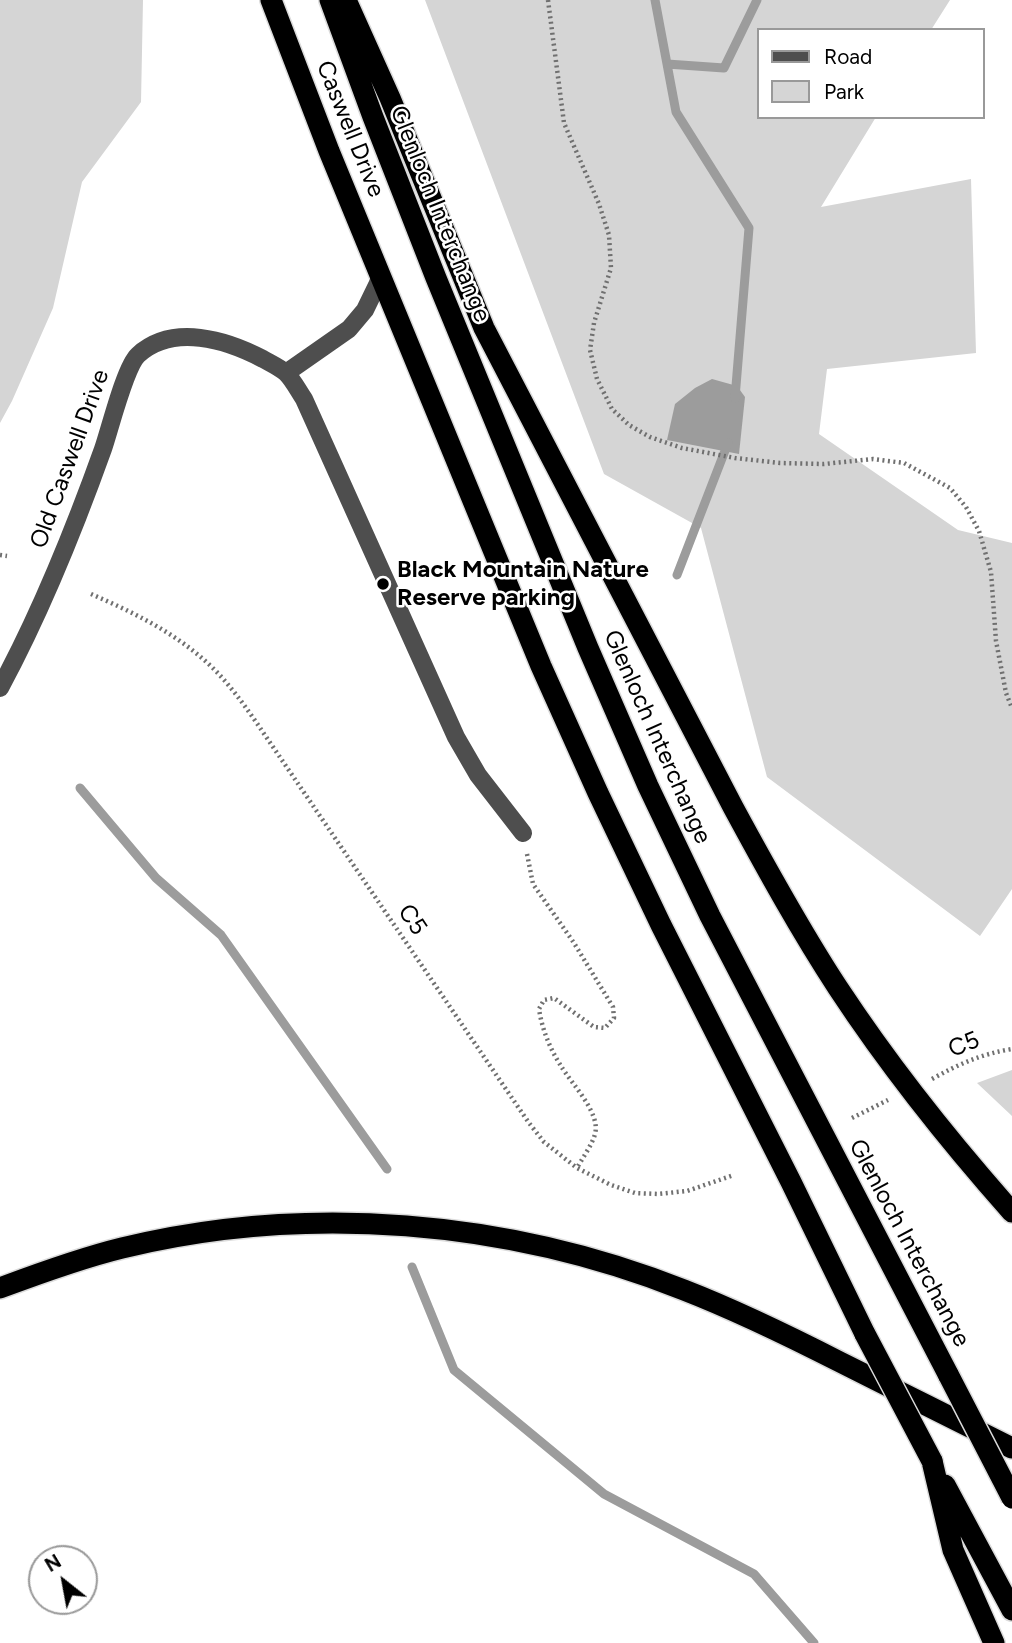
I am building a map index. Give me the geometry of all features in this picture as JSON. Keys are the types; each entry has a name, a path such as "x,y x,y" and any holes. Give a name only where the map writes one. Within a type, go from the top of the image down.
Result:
{"highway":[{"name":"Caswell Drive","path":"271,0 381,276"},
{"name":"Glenloch Interchange","path":"330,0 436,278 583,636 648,786 716,928 1012,1498"},
{"path":"346,0 390,98 484,328 764,864 830,976 876,1044 938,1124 1012,1212"},
{"path":"381,276 536,654 598,793 865,1334 1012,1610"},
{"path":"0,1287 122,1248 226,1230 336,1223 439,1228 544,1247 625,1269 684,1290 755,1320 1012,1448"},
{"path":"932,1461 953,1550 994,1643"}],"street":[{"path":"286,373 349,329 365,310 381,276"},
{"name":"Old Caswell Drive","path":"0,688 60,560 133,360 150,347 184,337 228,343 252,353 286,373 304,399 456,737 478,775 523,833"}],"path":[{"path":"548,0 564,123 599,204 609,235 611,268 594,323 590,350 597,379 612,409 629,425 650,437 682,448 780,463 824,464 873,459 904,463 950,488 966,507 979,531 991,572 996,641 1006,693 1012,708"},
{"path":"0,555 7,556"},
{"name":"C5","path":"91,594 137,614 173,636 229,685 544,1142 577,1168 611,1185 635,1192 687,1191 734,1175"},
{"path":"523,833 533,884 574,943 613,1007 614,1018 605,1028 594,1027 554,998 544,1000 538,1009 541,1024 560,1064 594,1117 596,1132 577,1168"},
{"name":"C5","path":"931,1079 990,1052 1012,1049"},
{"path":"852,1118 891,1098"}],"green space":[{"path":"0,0 143,0 141,102 82,182 53,308 0,423"},
{"path":"425,0 950,0 932,28 757,28 757,119 875,119 821,207 971,179 976,353 827,369 819,434 958,530 1012,543 1012,889 980,936 767,777 701,528 604,474"},
{"path":"1012,1070 1012,1116 977,1083"}],"shaded area":[{"path":"712,379 737,386 745,397 739,454 667,440 675,404"}],"waterway":[{"path":"655,0 676,112 749,228 735,398"},
{"path":"667,64 724,68 757,0"},
{"path":"677,575 728,443"},
{"path":"80,788 156,878 221,935 387,1169"},
{"path":"412,1267 454,1370 604,1494 754,1574 814,1643"}],"place":[{"name":"Black Mountain Nature Reserve parking","path":"383,584"}]}
